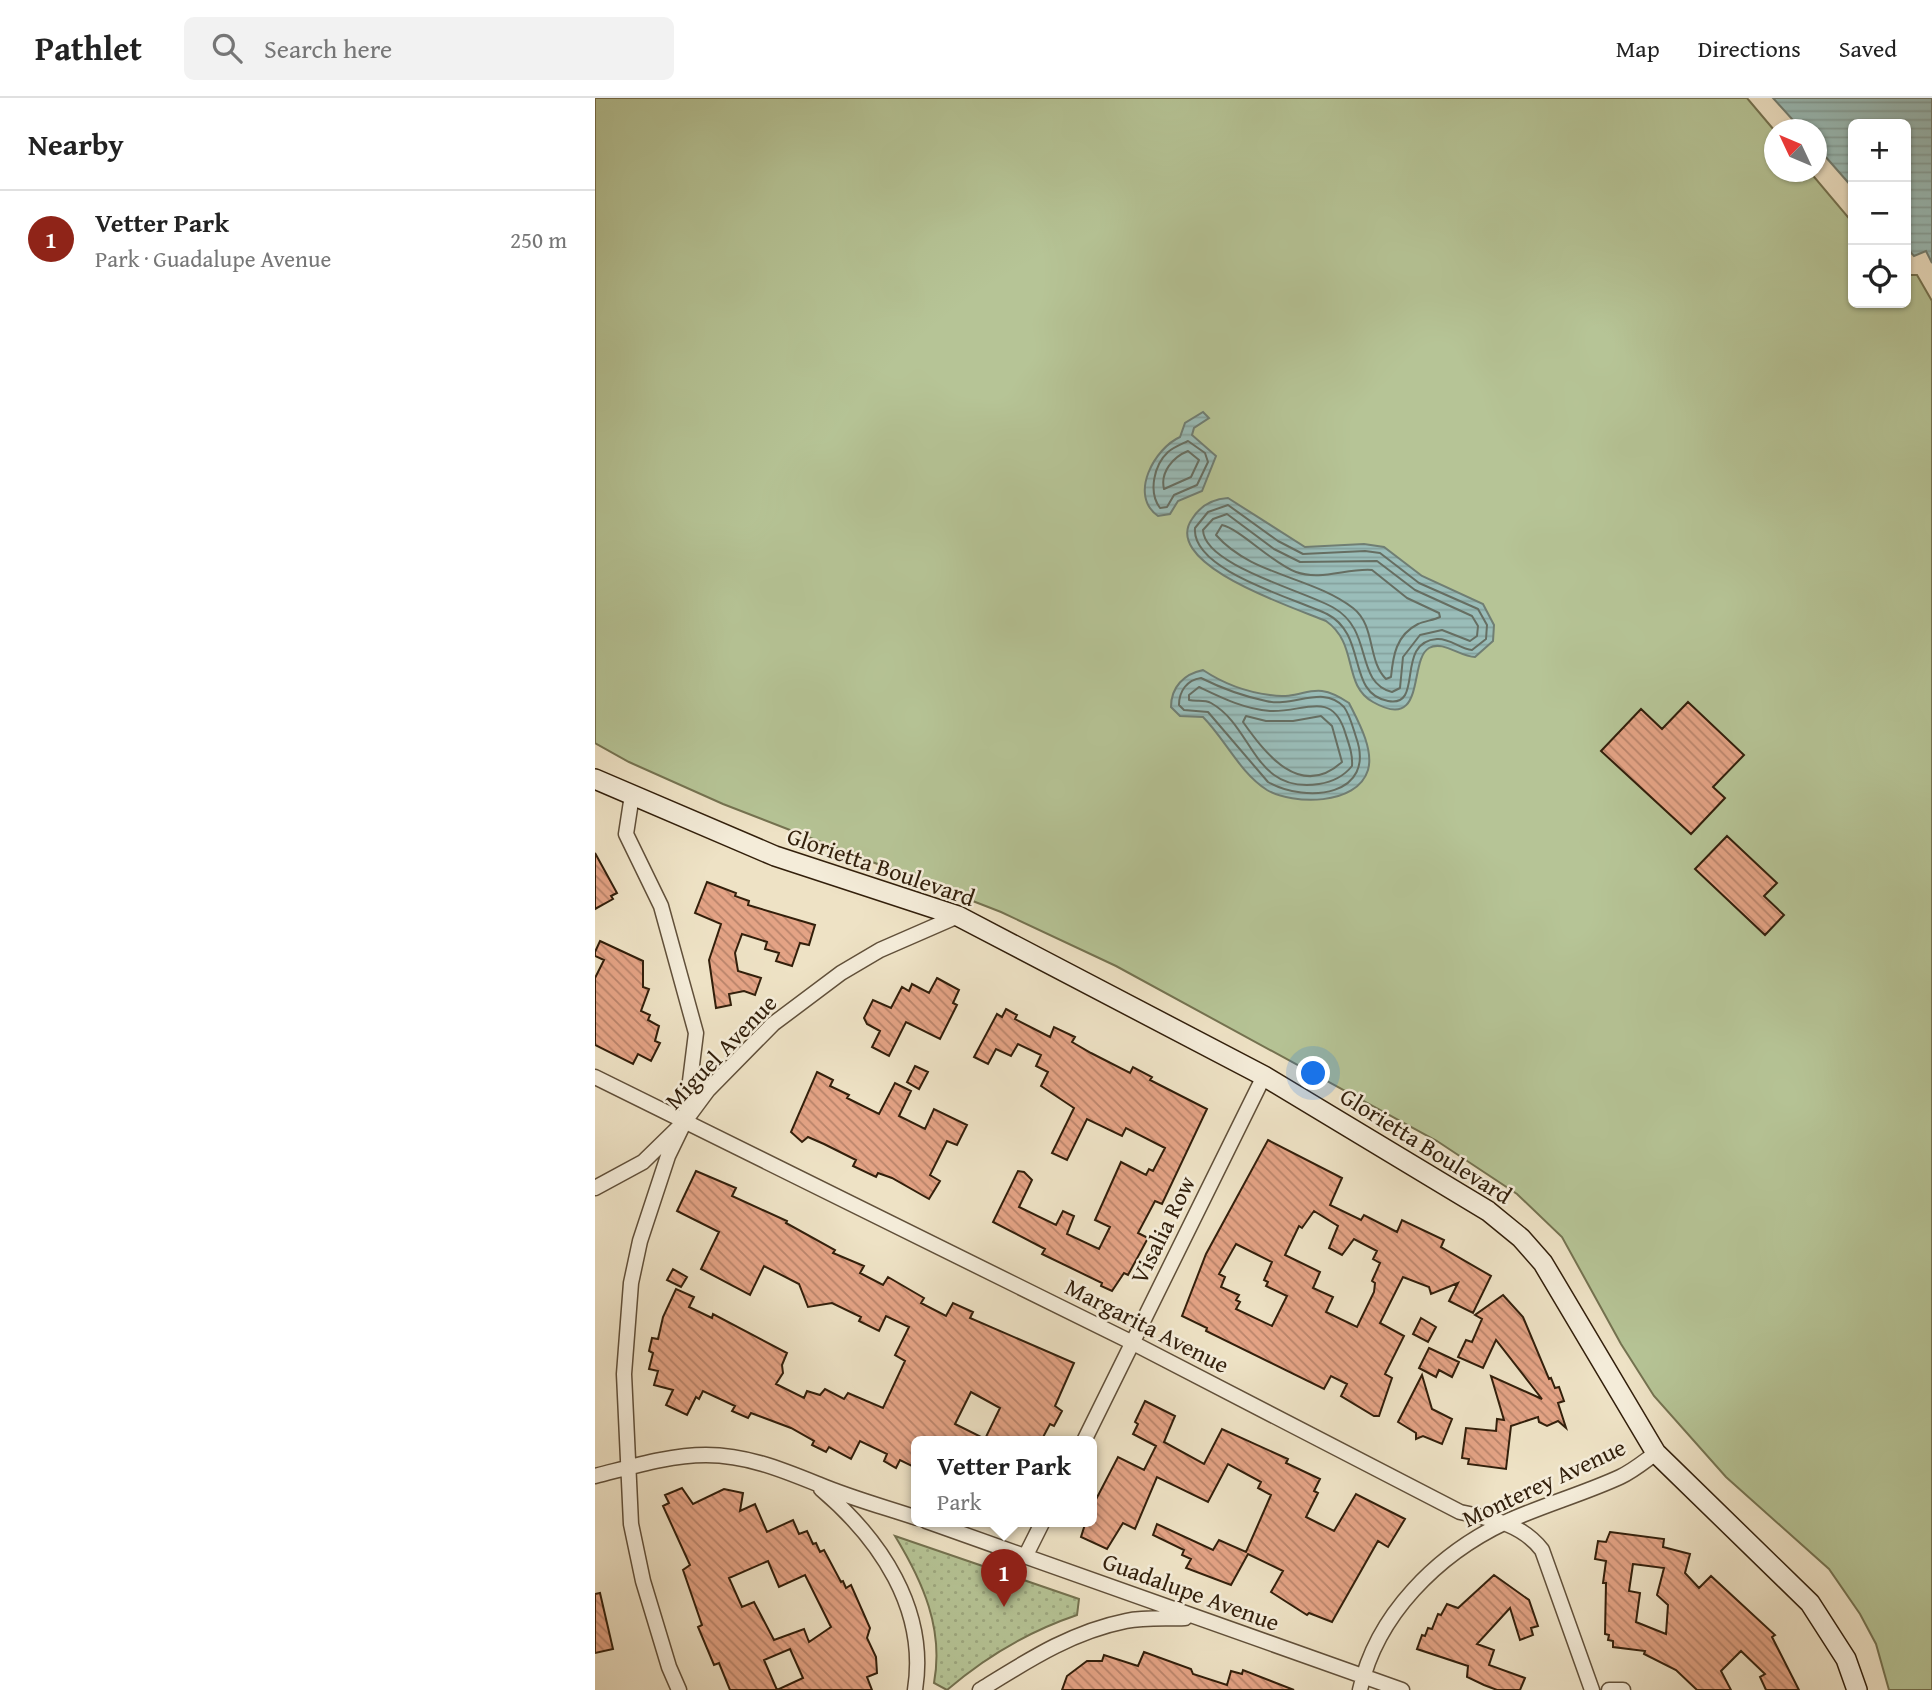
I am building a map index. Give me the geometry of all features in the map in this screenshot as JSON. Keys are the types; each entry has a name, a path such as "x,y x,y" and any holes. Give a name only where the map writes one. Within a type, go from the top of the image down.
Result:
{"street":[{"name":"Glorietta Boulevard","path":"595,779 775,856 958,916 1264,1076 1488,1211 1521,1238 1560,1290 1656,1453 1811,1603 1846,1659 1857,1690"},
{"path":"632,795 626,834 661,906 696,1032 685,1121 668,1156 640,1241 631,1283 624,1374 626,1468 631,1524 643,1581 669,1667 679,1690"},
{"name":"Miguel Avenue","path":"595,1188 643,1162 685,1121 708,1090 773,1024 841,973 870,956 958,916"},
{"name":"Visalia Row","path":"1086,1436 1264,1076"},
{"name":"Margarita Avenue","path":"595,1077 1133,1343 1460,1511 1505,1522 1529,1534 1542,1550 1591,1690"},
{"name":"Monterey Avenue","path":"1361,1683 1391,1616 1454,1551 1505,1522 1623,1476 1656,1453"},
{"path":"595,1476 682,1456 708,1455 748,1459 786,1469 820,1485 911,1516"},
{"path":"786,1469 821,1489 860,1524 886,1561 906,1599 918,1638 915,1690"},
{"name":"Guadalupe Avenue","path":"944,1527 1026,1555 1361,1683 1402,1690"},
{"path":"1026,1555 1040,1527"},
{"path":"980,1690 1042,1651 1083,1632 1129,1620 1191,1618"},
{"path":"1609,1690 1623,1690"}],"green space":[{"path":"595,98 1747,98 1765,119 1764,182 1818,182 1848,217 1848,308 1911,308 1911,275 1917,275 1932,301 1932,1690 1889,1690 1876,1644 1860,1614 1829,1569 1726,1477 1654,1396 1621,1344 1562,1237 1517,1194 1437,1141 1116,966 1001,912 723,804 629,762 595,743"},
{"path":"895,1536 1079,1599 1077,1615 1008,1646 947,1690 934,1683 936,1644 929,1606"}],"water":[{"path":"1773,98 1932,98 1932,263 1926,251 1914,256 1911,253 1911,119 1848,119 1848,182 1827,158 1827,119 1792,119"},
{"path":"1203,412 1209,418 1194,428 1192,435 1216,456 1202,491 1178,501 1170,514 1158,516 1149,507 1145,496 1148,473 1162,451 1180,437 1185,423"},
{"path":"1228,498 1305,547 1364,544 1384,547 1422,576 1483,604 1494,625 1493,641 1475,657 1446,647 1429,648 1423,655 1409,702 1402,708 1390,709 1373,702 1363,695 1357,685 1343,641 1326,621 1237,583 1195,553 1187,536 1192,519 1207,504"},
{"path":"1203,670 1235,687 1252,692 1282,696 1326,692 1349,703 1369,753 1368,770 1362,782 1338,796 1307,800 1278,795 1257,783 1203,717 1180,716 1171,707 1173,693 1180,682"}],"building":[{"path":"1688,702 1744,755 1713,787 1725,798 1691,834 1601,751 1641,709 1662,729"},
{"path":"1727,836 1777,883 1764,896 1784,915 1765,935 1695,869"},
{"path":"595,853 617,893 611,896 613,899 595,909"},
{"path":"707,882 736,893 735,896 749,901 748,905 815,925 809,945 800,943 792,966 776,961 779,953 765,949 767,942 742,934 735,953 738,971 761,978 755,995 744,991 729,994 731,1005 716,1008 709,960 721,924 695,913"},
{"path":"600,941 643,961 643,987 649,989 641,1011 650,1015 648,1020 659,1026 655,1041 660,1043 651,1061 638,1054 633,1064 595,1045 595,978 604,960 595,956"},
{"path":"937,978 959,990 953,1003 957,1005 940,1039 906,1022 889,1056 872,1047 880,1031 867,1024 864,1018 873,1000 891,1008 902,987 909,991 912,984 929,993"},
{"path":"1006,1009 1017,1015 1015,1019 1050,1037 1054,1027 1075,1037 1072,1042 1091,1053 1130,1073 1133,1067 1152,1077 1150,1080 1207,1109 1162,1204 1155,1201 1138,1233 1148,1238 1128,1275 1124,1273 1112,1291 1101,1286 1102,1283 1042,1254 1045,1249 993,1222 1018,1171 1024,1172 1032,1180 1019,1207 1056,1225 1063,1211 1074,1216 1067,1234 1099,1249 1110,1227 1095,1220 1121,1162 1146,1175 1149,1169 1153,1171 1165,1148 1126,1128 1122,1136 1087,1119 1067,1160 1052,1153 1074,1108 1041,1086 1048,1072 1036,1066 1041,1055 1018,1044 1011,1056 996,1049 988,1064 974,1057 997,1014 1002,1017"},
{"path":"915,1066 928,1072 919,1089 907,1082"},
{"path":"817,1072 833,1080 830,1086 849,1095 847,1098 879,1114 895,1083 911,1091 899,1116 925,1129 934,1109 967,1125 957,1145 947,1141 930,1175 940,1181 929,1199 892,1178 878,1173 876,1177 853,1166 856,1160 824,1144 808,1137 802,1142 791,1132"},
{"path":"1268,1140 1342,1178 1330,1205 1361,1220 1364,1215 1397,1232 1402,1220 1444,1240 1441,1247 1491,1276 1473,1313 1449,1301 1458,1283 1431,1294 1429,1287 1403,1277 1380,1323 1404,1336 1385,1374 1392,1378 1379,1416 1374,1416 1341,1396 1347,1384 1331,1376 1324,1389 1206,1331 1207,1328 1182,1316 1206,1254","holes":["1314,1211 1338,1226 1329,1248 1342,1255 1354,1239 1377,1251 1373,1259 1380,1263 1372,1281 1375,1283 1374,1292 1357,1327 1326,1312 1333,1297 1313,1288 1320,1272 1285,1255 1299,1226 1302,1228","1236,1244 1272,1262 1264,1280 1268,1282 1266,1286 1287,1296 1272,1326 1236,1309 1240,1302 1236,1300 1239,1295 1221,1287 1225,1277 1219,1274"]},
{"path":"696,1171 736,1188 732,1196 787,1221 786,1223 835,1250 833,1253 864,1266 860,1273 883,1285 888,1277 924,1298 921,1303 946,1316 953,1303 973,1312 970,1318 1074,1363 1055,1406 1062,1411 1054,1426 1050,1424 1044,1436 986,1436 1000,1408 971,1392 955,1424 979,1436 911,1436 911,1466 900,1460 896,1468 884,1461 887,1454 860,1441 851,1459 829,1447 826,1452 812,1445 814,1441 791,1428 751,1413 748,1418 732,1411 735,1406 703,1391 699,1399 696,1397 687,1415 666,1405 673,1390 654,1385 658,1371 649,1369 653,1353 649,1351 652,1338 658,1339 663,1317 676,1289 694,1297 689,1307 712,1318 713,1314 787,1353 782,1365 783,1373 776,1384 804,1398 807,1391 820,1395 825,1389 844,1399 848,1393 883,1408 905,1361 895,1355 909,1327 886,1316 879,1331 859,1321 861,1317 832,1303 808,1307 799,1284 764,1266 750,1295 701,1269 719,1232 677,1211"},
{"path":"673,1269 687,1277 681,1287 667,1280"},
{"path":"1503,1295 1523,1317 1549,1379 1551,1378 1555,1388 1559,1387 1564,1401 1558,1403 1566,1428 1558,1421 1547,1426 1539,1422 1538,1417 1511,1426 1506,1469 1468,1464 1469,1459 1462,1458 1466,1428 1496,1431 1497,1419 1504,1420 1491,1376 1542,1399 1496,1340 1483,1368 1458,1357 1466,1340 1472,1342 1482,1319 1475,1315"},
{"path":"1421,1318 1436,1327 1428,1342 1413,1334"},
{"path":"1429,1348 1459,1362 1452,1377 1439,1370 1436,1377 1419,1368"},
{"path":"1422,1375 1432,1409 1452,1419 1442,1444 1423,1436 1416,1439 1416,1433 1398,1422"},
{"path":"1145,1401 1175,1416 1164,1442 1204,1464 1222,1429 1288,1459 1286,1463 1320,1479 1314,1491 1318,1493 1306,1517 1334,1531 1356,1494 1405,1519 1388,1547 1378,1541 1332,1622 1309,1613 1307,1615 1271,1592 1283,1571 1248,1554 1231,1585 1186,1568 1191,1559 1182,1555 1184,1550 1153,1535 1157,1524 1213,1550 1219,1540 1246,1552 1271,1495 1258,1488 1261,1482 1228,1464 1208,1502 1157,1477 1135,1529 1123,1523 1107,1549 1081,1537 1084,1527 1097,1527 1097,1497 1118,1457 1144,1470 1156,1446 1133,1434 1138,1424 1135,1422"},
{"path":"682,1488 693,1504 724,1489 743,1493 740,1511 755,1504 767,1532 793,1520 799,1534 807,1531 820,1552 824,1550 841,1582 843,1581 846,1588 851,1585 870,1628 867,1638 876,1657 877,1673 867,1677 872,1690 777,1690 730,1690 719,1663 714,1665 698,1627 702,1625 683,1570 690,1565 663,1506 669,1503 665,1495","holes":["768,1561 779,1587 805,1575 831,1627 809,1642 804,1629 774,1640 754,1602 742,1607 729,1578","790,1649 803,1678 777,1690 764,1660"]},
{"path":"1610,1532 1664,1539 1663,1547 1690,1554 1685,1573 1699,1588 1711,1576 1775,1635 1772,1637 1799,1690 1766,1690 1760,1677 1765,1674 1741,1651 1721,1671 1731,1690 1697,1690 1676,1670 1644,1654 1645,1651 1613,1647 1613,1641 1608,1640 1609,1635 1605,1634 1606,1583 1603,1583 1606,1561 1595,1559 1598,1541 1606,1542","holes":["1633,1564 1664,1568 1657,1595 1668,1605 1666,1634 1636,1622 1640,1593 1629,1591"]},
{"path":"1494,1575 1529,1600 1538,1626 1531,1628 1533,1635 1520,1640 1510,1608 1477,1644 1494,1650 1489,1665 1525,1678 1520,1690 1497,1690 1484,1685 1467,1677 1468,1666 1417,1649 1422,1635 1425,1636 1428,1628 1432,1629 1438,1614 1441,1615 1447,1604 1458,1608"},
{"path":"600,1593 613,1649 595,1653 595,1594"},
{"path":"1144,1652 1191,1669 1193,1674 1227,1685 1231,1671 1242,1674 1243,1670 1294,1690 1062,1690 1067,1676 1087,1661 1102,1661 1104,1655 1138,1666"}],"place":[{"name":"Vetter Park","path":"1004,1607"}]}
